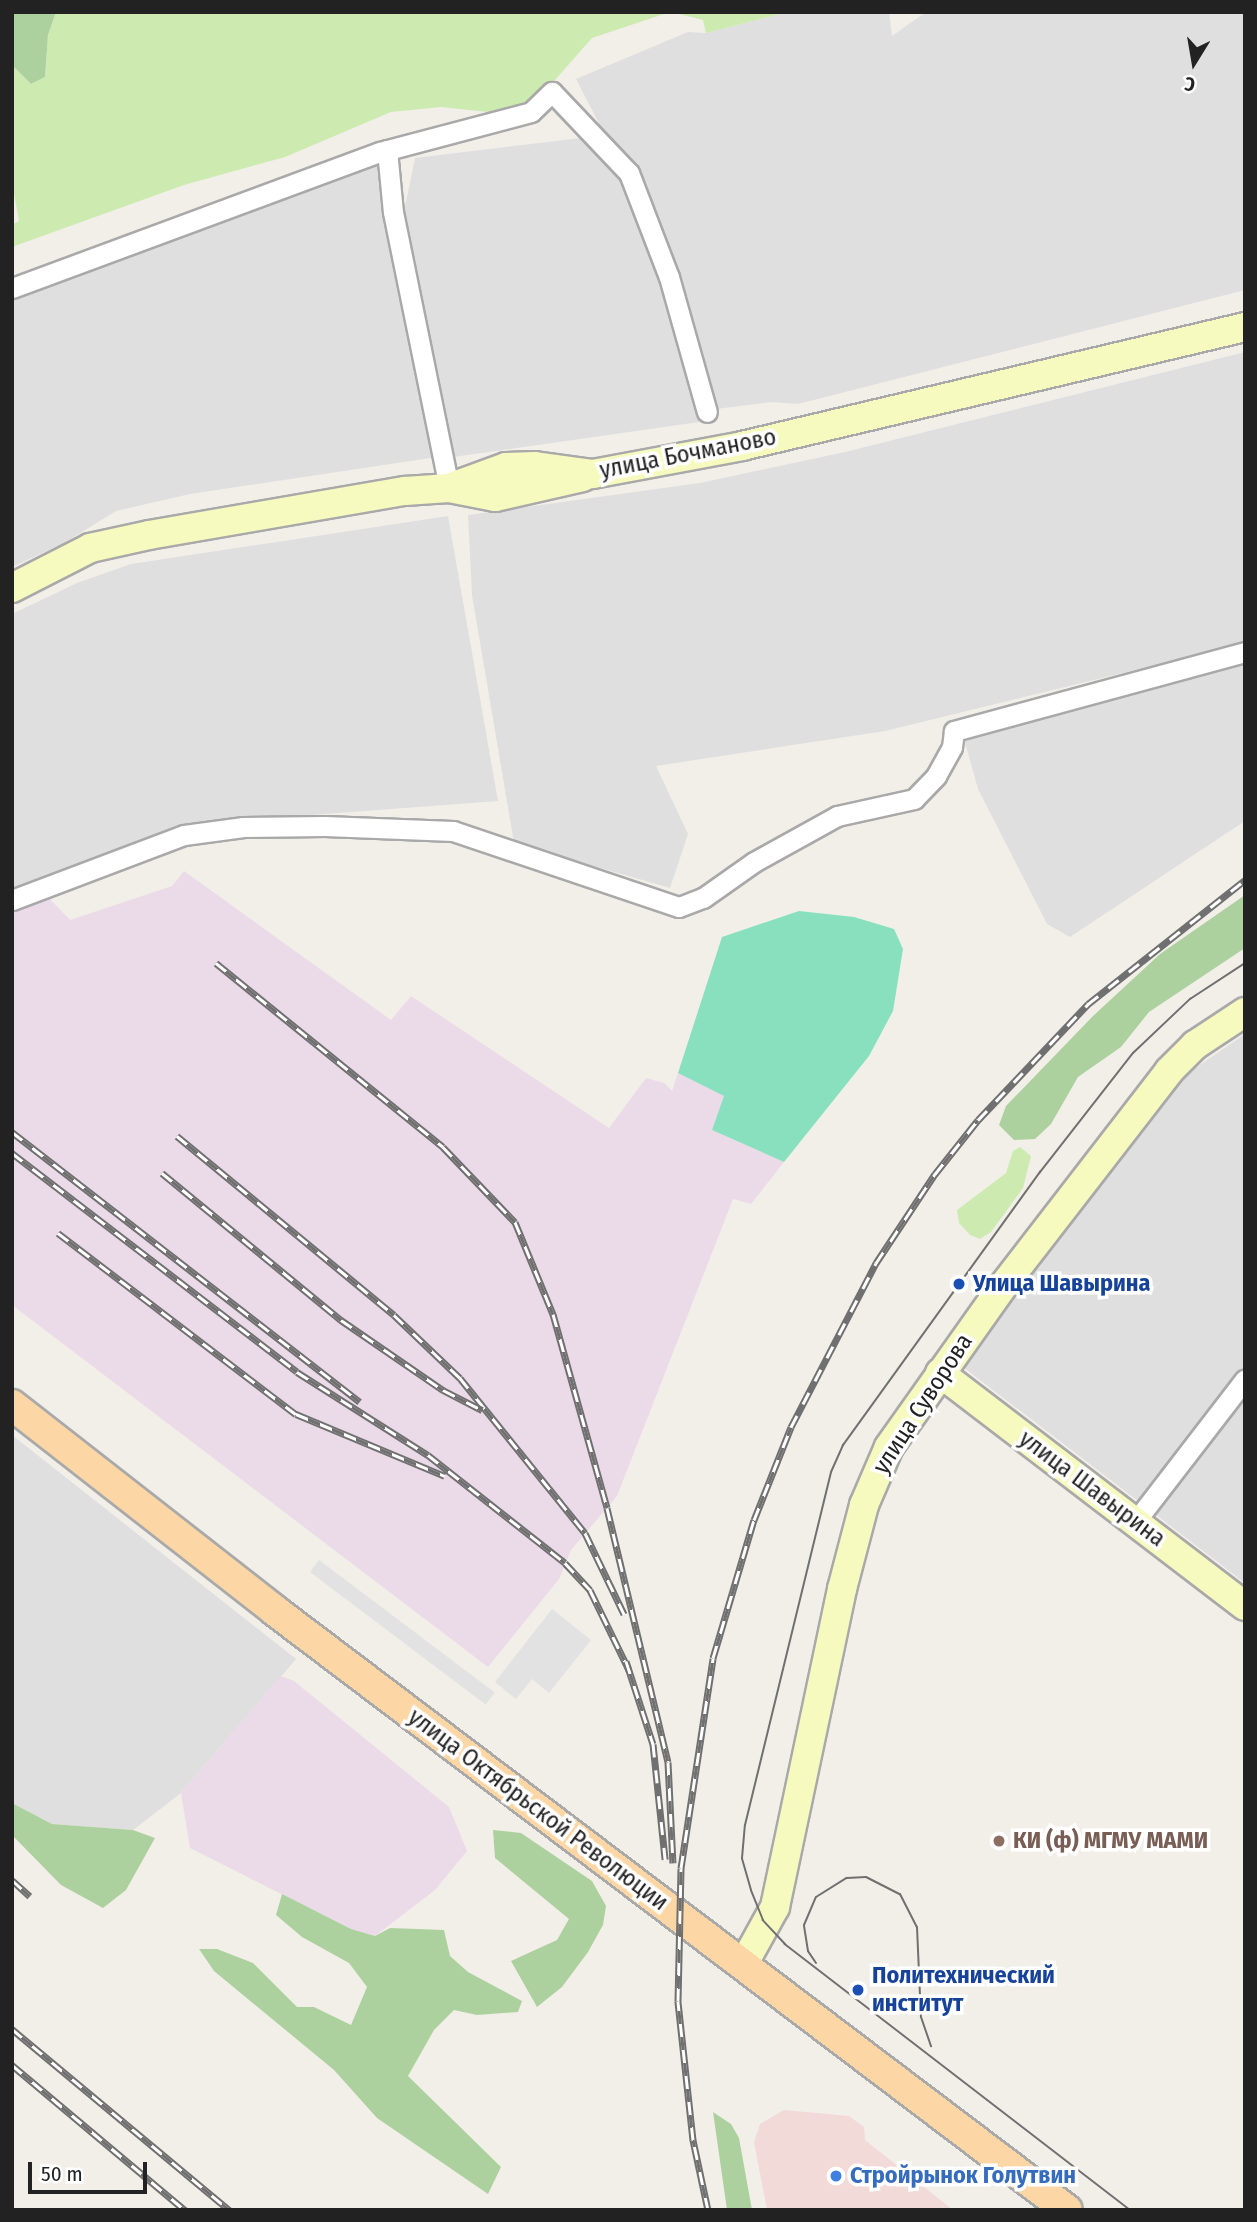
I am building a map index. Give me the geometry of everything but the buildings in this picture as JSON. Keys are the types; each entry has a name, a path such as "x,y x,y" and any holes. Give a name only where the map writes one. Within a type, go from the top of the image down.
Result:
{"main road":[{"name":"улица Октябрьской Революции","path":"12,1405 1067,2210"}],"street":[{"path":"12,288 387,150 531,112 552,92 629,173 669,277 706,412"},
{"path":"12,587 90,548 392,493 449,488 393,212 387,150"},
{"name":"улица Бочманово","path":"449,488 495,497 964,395 1245,327"},
{"path":"12,900 184,835 243,827 325,826 453,831 678,907 703,898 754,862 837,816 914,799 936,776 952,747 954,731 1245,652"},
{"name":"улица Суворова","path":"743,1965 775,1907 864,1505 889,1447 940,1373 1169,1071 1195,1045 1245,1012"},
{"name":"улица Шавырина","path":"940,1373 1245,1605"},
{"path":"1135,1522 1245,1379"}],"shaded area":[{"path":"788,12 889,12 892,36 926,12 1245,12 1245,290 798,404 771,402 716,409 607,139 576,79 688,32 706,33"},
{"path":"589,137 615,168 633,202 697,402 699,422 446,458 407,260 405,207 415,158"},
{"path":"381,162 437,457 190,494 116,511 64,543 12,567 12,297"},
{"path":"1245,352 1245,643 885,731 656,766 688,834 670,888 514,843 472,595 468,515 700,483 845,452"},
{"path":"448,516 498,801 178,825 76,870 36,879 12,892 12,614 77,583 131,564"},
{"path":"1245,662 1245,821 1070,937 1047,924 978,789 964,739"},
{"path":"184,871 391,1020 411,996 609,1128 646,1078 664,1083 672,1091 678,1073 725,1096 712,1130 784,1162 751,1204 733,1199 617,1496 571,1550 559,1579 488,1667 12,1305 12,911 45,894 70,920 172,886"},
{"path":"1245,1034 1245,1583 963,1367 1178,1080"},
{"path":"12,1435 296,1659 181,1793 133,1830 52,1824 12,1803"},
{"path":"319,1560 495,1692 486,1704 310,1572"},
{"path":"552,1609 591,1640 549,1693 532,1679 516,1699 495,1682"},
{"path":"281,1676 294,1681 449,1807 467,1851 435,1890 375,1936 351,1929 190,1848 181,1793"},
{"name":"Стройрынок Голутвин","path":"784,2110 849,2116 864,2127 865,2140 953,2210 767,2210 754,2142 760,2124"}],"green space":[{"path":"12,12 56,12 48,35 45,77 31,84 12,65"},
{"path":"56,12 670,12 592,38 539,98 507,114 441,107 391,112 285,157 184,185 12,247 12,225 19,221 12,183 12,65 31,84 45,77 48,35"},
{"path":"671,12 788,12 706,33 703,20"},
{"path":"1245,895 1245,948 1149,1012 1121,1047 1078,1077 1051,1124 1035,1139 1014,1140 999,1125 1006,1106 1093,1016 1160,954"},
{"path":"799,911 854,917 894,929 903,949 893,1011 869,1056 784,1162 712,1130 724,1096 678,1073 722,937"},
{"path":"1020,1147 1031,1156 1023,1188 991,1232 980,1239 970,1235 959,1223 957,1210 1006,1173 1013,1151"},
{"path":"12,1803 52,1824 133,1830 155,1838 126,1890 103,1908 61,1885 12,1835"},
{"path":"493,1830 521,1833 592,1881 606,1906 603,1925 588,1952 562,1987 537,2007 511,1961 557,1940 569,1919 495,1858"},
{"path":"282,1894 351,1929 375,1936 390,1928 444,1930 450,1956 468,1972 522,2001 518,2012 477,2015 454,2010 434,2030 408,2076 501,2167 488,2194 377,2118 334,2070 214,1971 199,1949 217,1949 253,1963 297,2007 314,2007 351,2025 367,1987 349,1963 302,1937 276,1915"},
{"path":"713,2112 731,2124 739,2138 752,2210 727,2210"}],"tram line":[{"path":"1130,2210 785,1944 763,1920 751,1890 742,1858 745,1825 831,1472 843,1445 1040,1172 1133,1053 1190,999 1245,963"},
{"path":"816,1963 808,1951 804,1925 816,1897 847,1878 866,1877 900,1894 917,1927 921,2017 931,2046"}],"railway":[{"path":"708,2210 693,2140 678,2001 681,1868 713,1658 754,1520 791,1427 876,1263 935,1174 978,1120 1088,1004 1245,880"},
{"path":"216,963 443,1147 515,1222 553,1314 607,1508 668,1762 673,1863"},
{"path":"12,1132 360,1402"},
{"path":"177,1136 394,1315 460,1378 585,1533 624,1614"},
{"path":"12,1153 297,1372 428,1455 565,1563 590,1590 629,1670"},
{"path":"162,1173 341,1320 443,1390 482,1410"},
{"path":"58,1233 296,1414 445,1476"},
{"path":"626,1661 653,1744 665,1859"},
{"path":"12,1880 30,1896"},
{"path":"12,2029 229,2210"},
{"path":"12,2065 185,2210"}],"place":[{"name":"Улица Шавырина","path":"959,1284"},
{"name":"КИ (ф) МГМУ МАМИ","path":"999,1841"},
{"name":"Политехнический институт","path":"858,1990"},
{"name":"Стройрынок Голутвин","path":"836,2176"}]}
